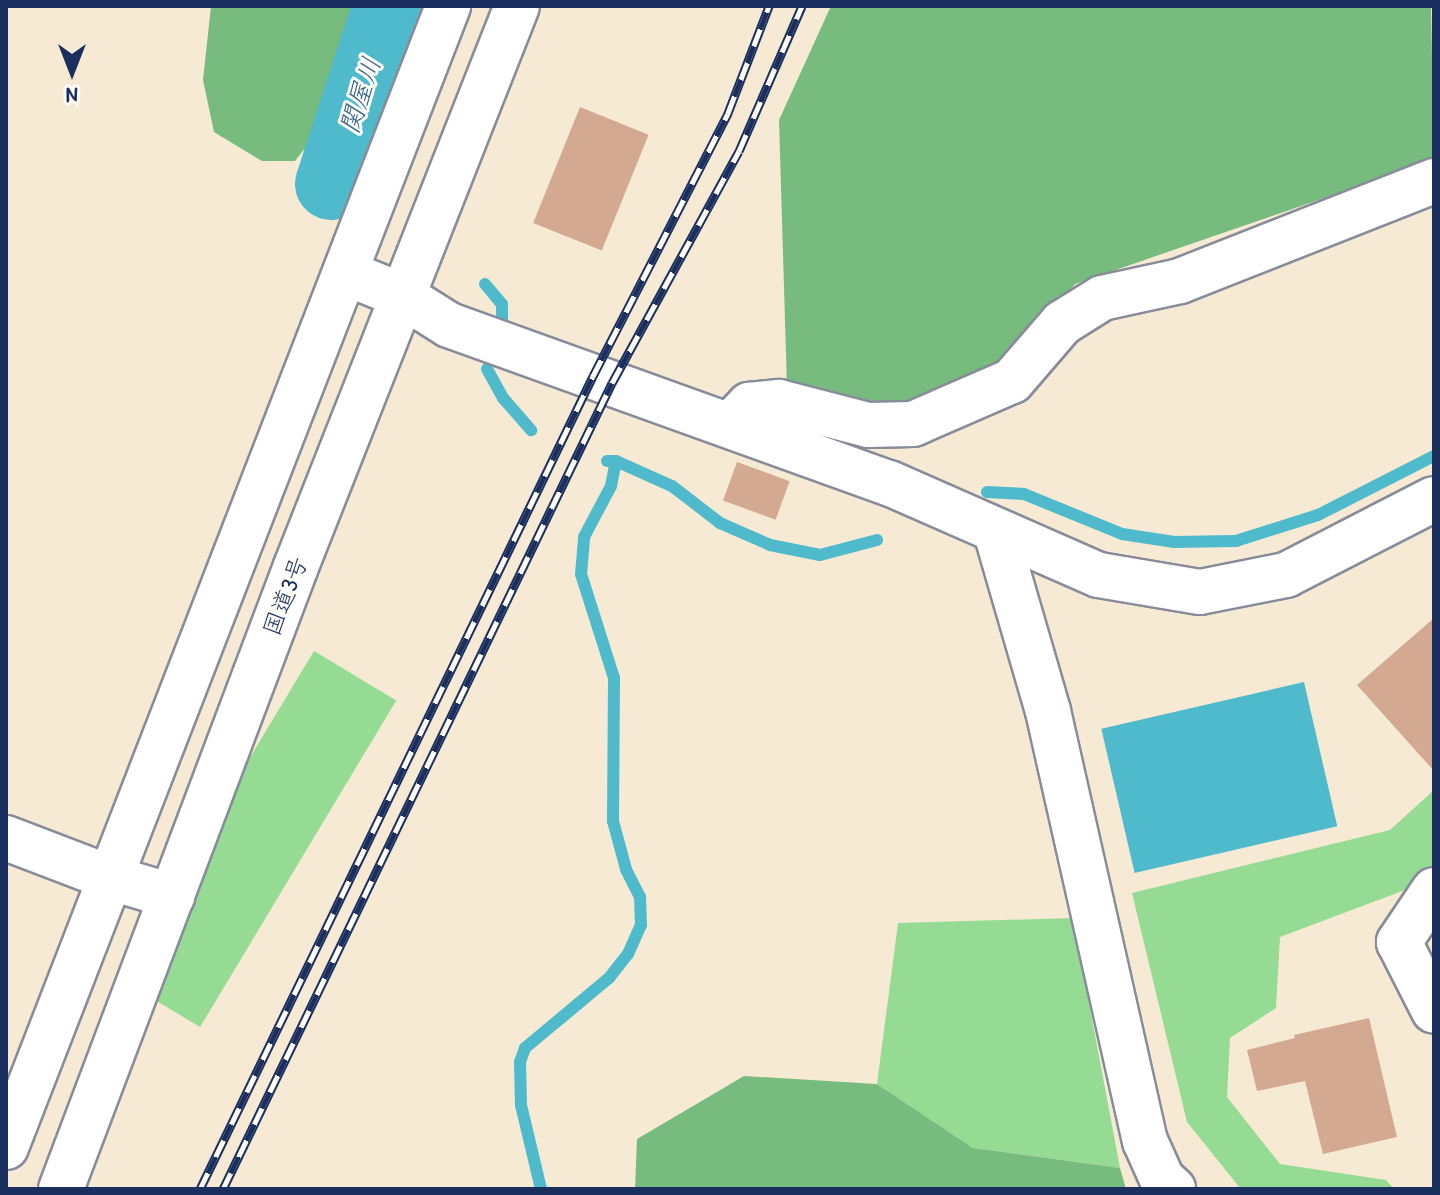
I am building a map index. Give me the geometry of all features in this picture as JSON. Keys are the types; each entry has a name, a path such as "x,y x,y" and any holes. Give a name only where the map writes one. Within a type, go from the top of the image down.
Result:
{"main road":[{"path":"6,1147 448,6"},
{"name":"国道3号","path":"61,1189 517,6"},
{"path":"730,425 749,405 779,402 868,425 913,424 1012,381 1062,323 1102,298 1180,281 1434,181"},
{"path":"346,273 403,296 449,325 889,483 1099,575 1200,592 1286,575 1434,499"},
{"path":"996,532 1048,711 1145,1141 1162,1179 1173,1189"},
{"path":"6,838 111,878 172,896"},
{"path":"1434,890 1399,942 1434,1011"}],"green space":[{"path":"211,6 368,6 327,120 295,161 262,161 214,132 203,80"},
{"path":"831,6 1431,6 1434,160 1075,284 1003,369 899,413 787,388 779,120"},
{"path":"314,651 396,700 200,1027 118,978"},
{"path":"1434,790 1434,870 1421,884 1280,937 1276,1008 1230,1038 1227,1097 1280,1164 1386,1180 1394,1189 1240,1188 1187,1122 1132,893 1390,830"},
{"path":"1073,918 1120,1168 973,1148 877,1084 898,923"},
{"path":"744,1076 877,1084 973,1148 1120,1168 1126,1189 635,1189 637,1139"}],"water":[{"path":"1304,682 1337,826 1135,873 1101,729"}],"building":[{"path":"580,107 649,135 602,251 533,223"},
{"path":"737,462 790,481 776,520 723,501"},
{"path":"1434,618 1434,771 1357,685"},
{"path":"1369,1018 1397,1137 1323,1154 1305,1081 1257,1091 1247,1050 1295,1038 1294,1035"}],"waterway":[{"name":"関屋川","path":"331,184 389,6"},
{"path":"485,284 502,304 502,320"},
{"path":"487,369 503,398 531,430"},
{"path":"987,492 1024,494 1122,534 1174,542 1236,541 1318,515 1434,456"},
{"path":"607,461 616,461 672,486 720,523 770,545 820,555 877,540"},
{"path":"541,1189 521,1105 520,1062 525,1048 609,978 628,954 641,925 640,897 626,869 613,821 614,678 581,574 584,537 611,486 616,461"}],"railway":[{"path":"200,1189 593,376 728,113 769,6"},
{"path":"223,1189 612,383 739,151 802,6"}]}
